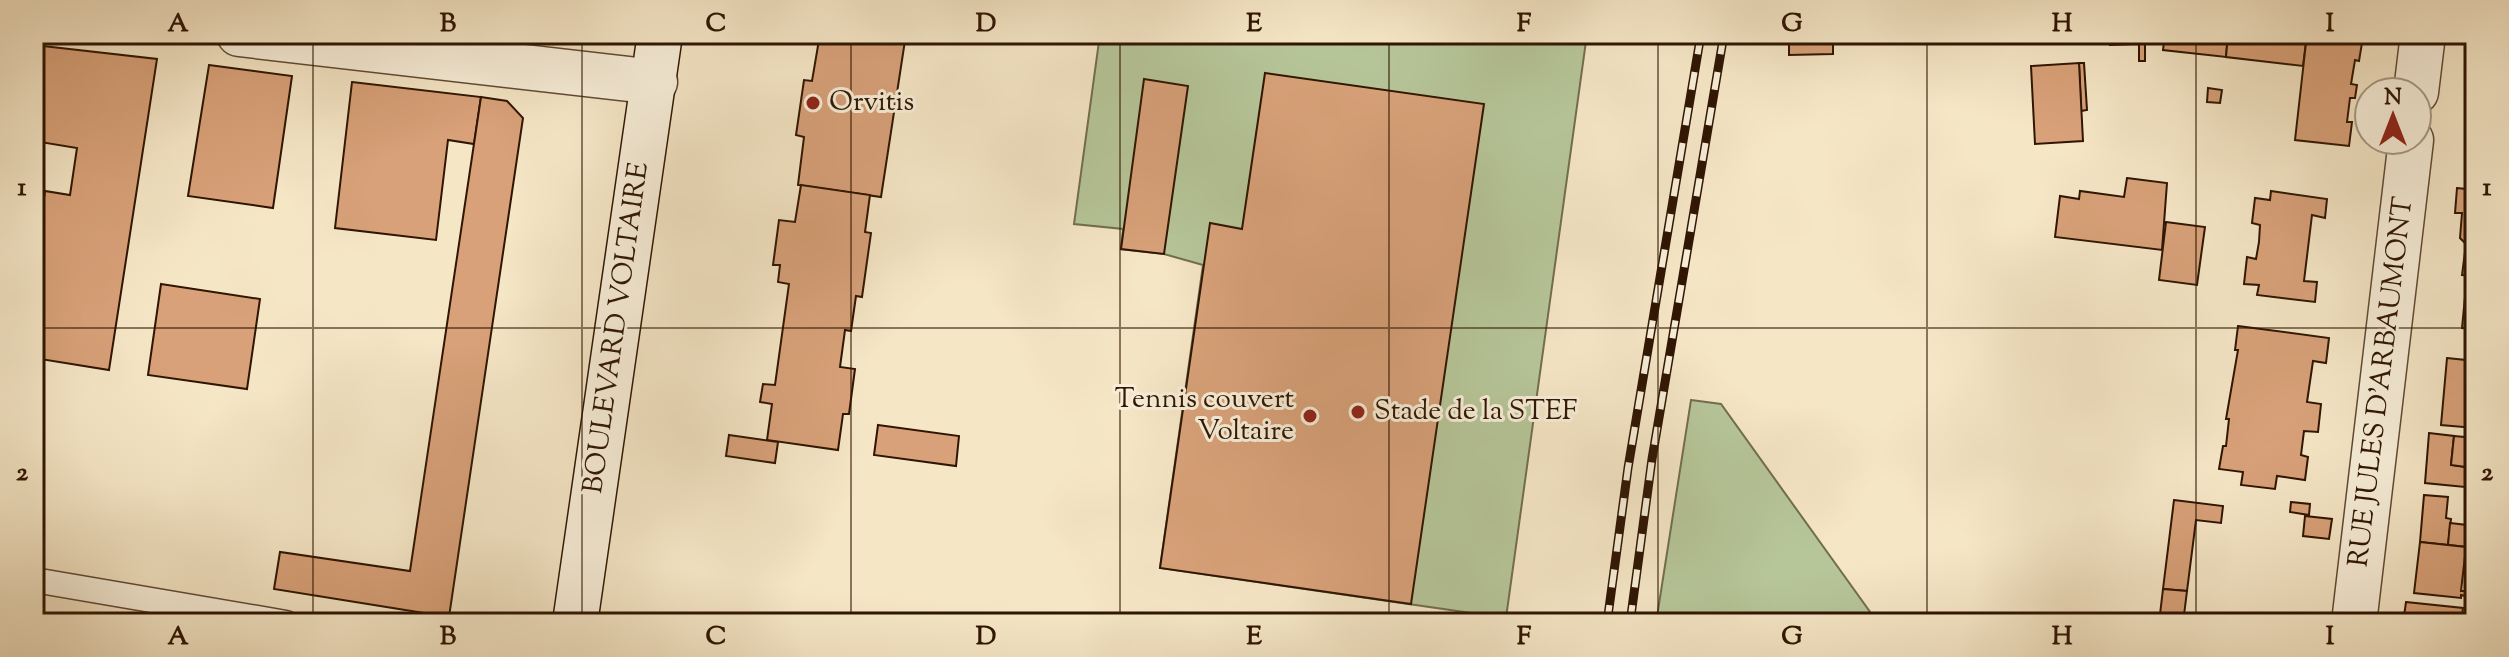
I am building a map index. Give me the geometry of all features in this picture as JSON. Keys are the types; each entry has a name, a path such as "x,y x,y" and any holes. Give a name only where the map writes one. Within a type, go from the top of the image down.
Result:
{"street":[{"path":"239,34 655,82"},
{"name":"BOULEVARD VOLTAIRE","path":"575,623 660,34"},
{"path":"2418,76 2423,34"},
{"name":"RUE JULES D'ARBAUMONT","path":"2354,623 2409,156"}],"lane":[{"path":"34,580 286,623"}],"green space":[{"name":"Stade de la STEF","path":"1100,34 1587,34 1506,618 1160,568 1203,265 1164,254 1121,249 1123,229 1074,224"},
{"path":"1691,400 1721,404 1878,623 1656,623"}],"building":[{"path":"820,34 906,34 881,197 798,185 804,137 796,135 804,80 812,81"},
{"path":"1789,34 1833,34 1833,54 1789,55"},
{"path":"2109,34 2145,34 2145,61 2139,61 2139,44 2110,45"},
{"path":"2165,34 2228,34 2226,57 2163,50"},
{"path":"2228,34 2307,34 2303,66 2226,57"},
{"path":"2307,34 2363,37 2351,84 2353,98 2350,98 2347,122 2352,122 2349,146 2295,140"},
{"path":"34,45 157,59 109,370 34,358 34,267 45,191 70,195 77,148 34,141"},
{"path":"2079,63 2084,63 2087,110 2081,111"},
{"path":"2079,63 2083,141 2035,144 2031,66"},
{"path":"209,65 292,76 273,208 188,196"},
{"name":"Tennis couvert Voltaire","path":"1265,73 1484,104 1411,604 1160,568 1210,223 1242,229"},
{"path":"1144,79 1188,86 1164,254 1121,249"},
{"path":"352,82 481,97 474,144 448,140 436,240 335,228"},
{"path":"2208,88 2222,90 2220,103 2207,102"},
{"path":"481,97 507,101 523,118 449,617 274,589 280,552 410,571"},
{"path":"2127,178 2167,183 2162,250 2055,237 2060,196 2079,199 2080,191 2124,197"},
{"path":"801,185 870,195 865,232 871,233 862,297 856,296 851,331 845,330 840,367 855,369 849,414 843,414 838,450 767,440 772,404 760,402 763,384 775,385 789,284 778,282 780,265 773,265 779,220 795,222"},
{"path":"2457,188 2475,190 2475,276 2462,275 2466,244 2460,238 2462,213 2455,213"},
{"path":"2271,191 2327,199 2325,218 2312,215 2304,281 2317,282 2315,302 2257,295 2259,285 2244,284 2247,257 2256,259 2259,242 2260,225 2252,223 2255,198 2270,200"},
{"path":"2166,222 2205,227 2197,285 2159,280"},
{"path":"2467,276 2475,276 2475,329 2462,328"},
{"path":"161,284 260,299 247,389 148,375"},
{"path":"2238,326 2329,338 2326,363 2313,361 2307,402 2321,404 2318,432 2304,431 2301,455 2308,457 2305,480 2277,476 2275,489 2241,485 2243,472 2219,469 2223,446 2226,446 2229,419 2226,419 2238,350 2235,350"},
{"path":"2447,358 2475,361 2475,428 2441,425"},
{"path":"878,425 959,436 956,466 874,455"},
{"path":"2429,433 2454,436 2451,465 2473,468 2471,480 2475,480 2475,488 2425,483"},
{"path":"729,435 778,442 775,463 726,456"},
{"path":"2454,436 2475,438 2473,468 2451,465"},
{"path":"2424,495 2448,497 2446,518 2451,519 2448,545 2420,542"},
{"path":"2174,500 2223,506 2221,523 2196,520 2187,591 2163,589"},
{"path":"2291,502 2310,504 2309,515 2290,512"},
{"path":"2305,516 2332,519 2329,539 2303,536"},
{"path":"2467,519 2475,520 2475,547 2468,547"},
{"path":"2450,523 2467,525 2468,547 2448,545"},
{"path":"2420,542 2466,547 2461,591 2466,591 2465,596 2414,593"},
{"path":"2163,589 2187,591 2183,623 2159,623"},
{"path":"2406,602 2463,608 2461,623 2403,623"}],"railway":[{"path":"1607,623 1628,468 1701,34"},
{"path":"1630,623 1652,459 1724,34"}],"place":[{"name":"Orvitis","path":"813,103"},
{"name":"Stade de la STEF","path":"1358,412"},
{"name":"Tennis couvert Voltaire","path":"1310,416"}]}
